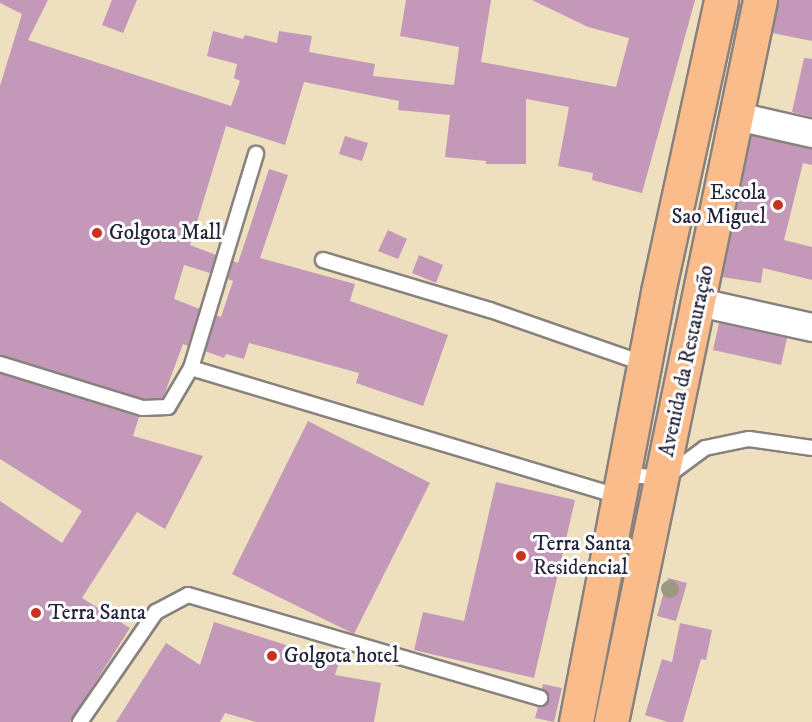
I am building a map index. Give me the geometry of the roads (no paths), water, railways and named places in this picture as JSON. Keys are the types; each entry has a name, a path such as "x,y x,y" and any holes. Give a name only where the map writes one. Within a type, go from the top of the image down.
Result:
{"main road":[{"name":"Avenida da Restauração","path":"574,712 623,486 658,292 721,0"},
{"name":"Avenida da Restauração","path":"611,722 663,479 760,0"}],"street":[{"path":"737,116 812,133"},
{"path":"699,302 812,327"}],"lane":[{"path":"0,364 142,408 168,407 191,368 256,154"},
{"path":"323,260 490,310 645,364"},
{"path":"191,368 623,486 663,479 705,448 749,439 812,448"},
{"path":"80,722 156,612 188,595 540,698"}],"place":[{"name":"Escola Sao Miguel","path":"778,205"},
{"name":"Golgota Mall","path":"97,233"},
{"name":"Terra Santa Residencial","path":"521,556"},
{"name":"Terra Santa","path":"36,613"},
{"name":"Golgota hotel","path":"272,656"}]}
